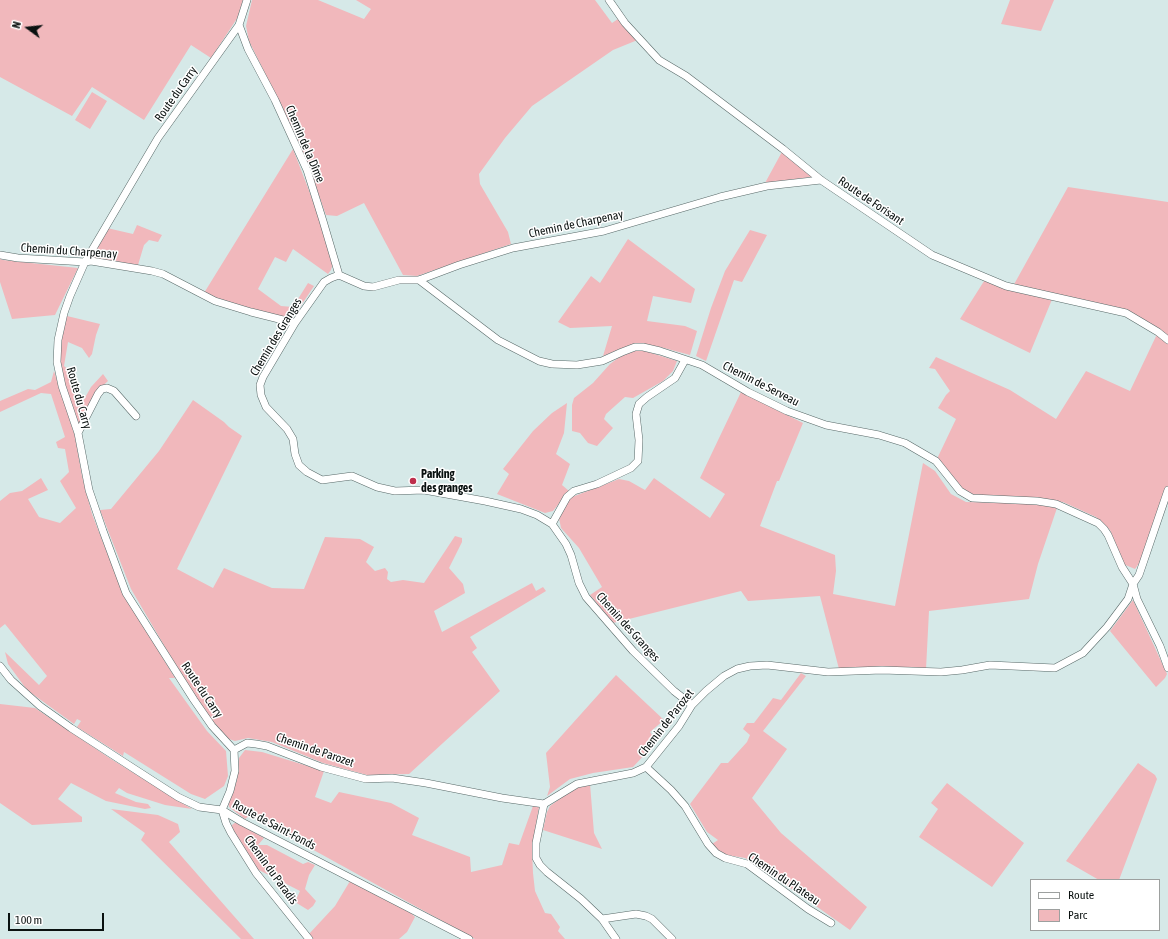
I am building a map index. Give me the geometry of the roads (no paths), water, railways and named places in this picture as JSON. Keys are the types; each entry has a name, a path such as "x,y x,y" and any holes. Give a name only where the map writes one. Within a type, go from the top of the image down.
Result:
{"street":[{"name":"Route du Carry","path":"234,750 212,726 194,700 126,593 89,490 78,433 62,386 57,362 58,340 70,296 85,262 158,138 239,25 247,0"},
{"name":"Route de Forisant","path":"609,0 625,23 659,60 686,76 783,149 821,180 932,255 1006,286 1126,313 1158,332 1168,340"},
{"name":"Chemin de la Dîme","path":"239,25 248,49 275,100 307,170 339,276"},
{"name":"Chemin de Charpenay","path":"339,276 364,286 373,286 399,280 420,280 459,265 513,248 604,231 720,197 767,186 821,180"},
{"name":"Chemin du Charpenay","path":"0,255 18,258 85,262 91,261 152,271 163,274 215,301 295,323"},
{"name":"Chemin des Granges","path":"339,276 324,282 295,323 263,377 260,385 261,394 266,407 287,429 293,439 295,454 299,465 307,472 322,480 352,476 377,487 395,491 424,490 485,501 521,509 537,515 552,524 566,544 571,555 579,583 586,597 633,651 674,691 692,705"},
{"name":"Chemin de Serveau","path":"420,280 498,340 540,361 552,364 577,365 602,361 622,352 643,347 702,365 748,392 787,411 826,425 879,435 905,443 936,461 960,491 972,498 1037,501 1056,504 1098,523 1108,535 1122,567 1132,584 1137,599 1160,646 1168,668"},
{"path":"552,524 567,497 574,491 597,484 632,468 638,461 639,440 636,414 639,404 646,396 675,378 685,360"},
{"path":"78,433 102,389 107,388 114,391 136,416"},
{"name":"Chemin de Parozet","path":"234,750 247,743 256,744 267,746 321,767 366,779 392,778 544,804 577,784 633,773 646,767 680,726 692,705 706,690 724,676 737,669 750,666 767,665 828,672 882,670 941,672 1000,665 1055,668 1083,653 1107,628 1128,599 1132,584 1139,574 1168,490"},
{"name":"Route de Saint-Fonds","path":"0,666 12,680 40,706 178,797 199,807 222,810 242,822 469,939"},
{"path":"222,810 230,790 235,771 234,750"},
{"name":"Chemin du Plateau","path":"646,767 671,790 685,806 708,844 716,854 747,864 808,909 830,923"},
{"path":"544,804 536,843 536,858 547,872 581,898 602,919 616,939"},
{"name":"Chemin du Paradis","path":"222,810 231,833 256,873 309,939"},
{"path":"602,919 636,914 646,916 652,919 672,939"}],"place":[{"name":"Parking des granges","path":"413,481"}]}
